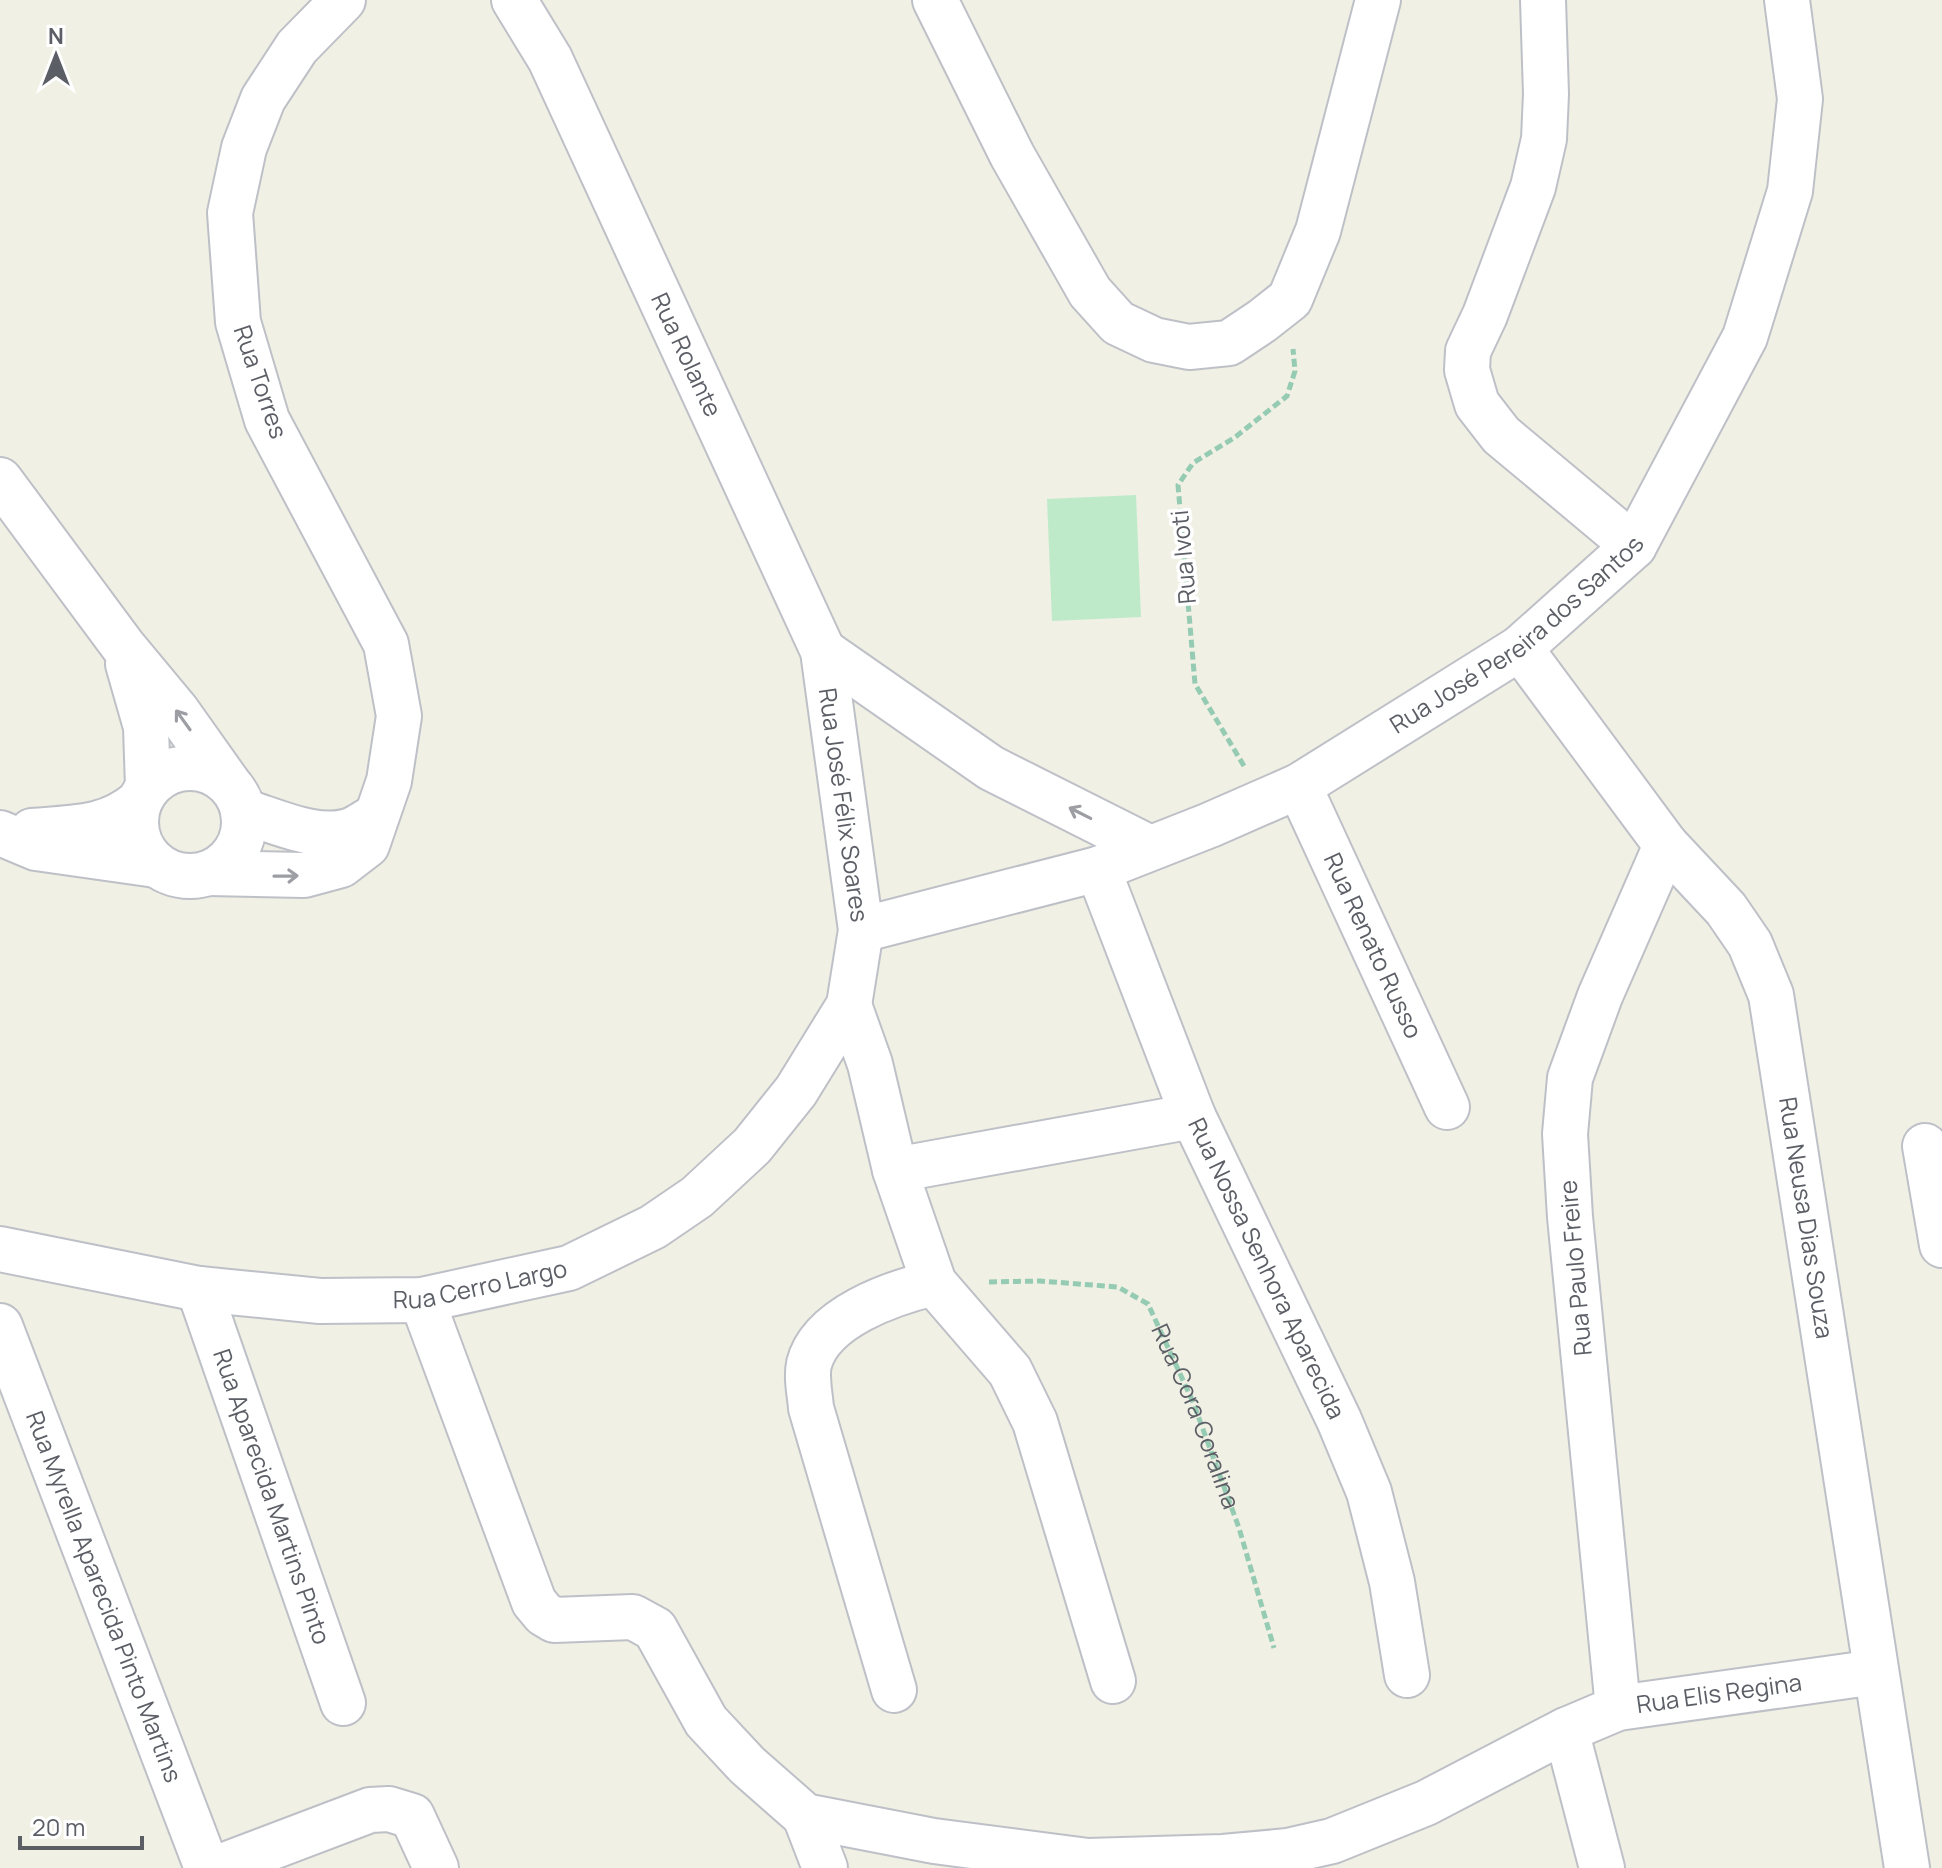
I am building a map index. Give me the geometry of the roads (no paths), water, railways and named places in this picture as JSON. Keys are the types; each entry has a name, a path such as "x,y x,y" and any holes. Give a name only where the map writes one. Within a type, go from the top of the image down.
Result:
{"street":[{"name":"Rua Torres","path":"208,873 304,875 341,865 367,845 389,781 399,716 386,644 267,420 238,322 230,213 244,148 263,99 297,47 343,0"},
{"name":"Rua Rolante","path":"514,0 550,59 823,651"},
{"name":"Rua Rolante","path":"535,0 550,59"},
{"path":"935,0 1012,155 1090,292 1118,323 1154,340 1189,347 1229,343 1290,299 1318,231 1378,0"},
{"path":"1543,0 1544,139 1533,187 1491,301 1468,351 1467,370 1477,404 1501,435 1634,546"},
{"name":"Rua José Pereira dos Santos","path":"861,930 1098,869 1282,794 1520,648 1634,546 1745,337 1790,191 1800,99 1787,0"},
{"path":"0,480 123,646 177,711 236,797 243,834 236,851 223,865 208,873 189,876 172,873 156,865 36,848 3,834"},
{"path":"123,646 146,727 144,795 136,819 137,836 144,852 156,865"},
{"name":"Rua Neusa Dias Souza","path":"1520,648 1666,845 1726,909 1750,944 1771,995 1907,1868"},
{"path":"823,651 991,768 1150,848"},
{"name":"Rua José Félix Soares","path":"823,651 861,930 849,1005"},
{"path":"3,834 101,824 122,817 161,776 177,769 195,768 214,773 236,797 303,829 331,834 353,829 376,816"},
{"name":"Rua Renato Russo","path":"1282,794 1447,1107"},
{"name":"Rua Paulo Freire","path":"1618,1708 1571,1233 1565,1134 1570,1078 1600,996 1666,845"},
{"name":"Rua Nossa Senhora Aparecida","path":"1098,869 1193,1116 1339,1420 1369,1492 1392,1582 1407,1675"},
{"path":"849,1005 870,1064 895,1170 934,1283 1010,1371 1023,1393 1035,1422 1113,1681"},
{"name":"Rua Cerro Largo","path":"0,1249 199,1289 320,1301 422,1300 569,1268 653,1227 697,1197 752,1146 796,1091 849,1005"},
{"path":"895,1170 1193,1116"},
{"path":"1925,1146 1942,1245"},
{"path":"894,1690 811,1408 809,1366 816,1348 830,1329 877,1301 934,1283"},
{"name":"Rua Aparecida Martins Pinto","path":"199,1289 343,1703"},
{"path":"422,1300 534,1602 554,1620 633,1617 655,1629 706,1721 747,1765 805,1816 825,1868"},
{"name":"Rua Myrella Aparecida Pinto Martins","path":"0,1326 207,1868"},
{"name":"Rua Elis Regina","path":"1566,1730 1618,1708 1876,1672"},
{"path":"805,1816 934,1841 1089,1864 1288,1851 1339,1854 1426,1803 1566,1730 1602,1868"},
{"path":"217,1868 370,1810 389,1809 412,1816 436,1868"}]}
